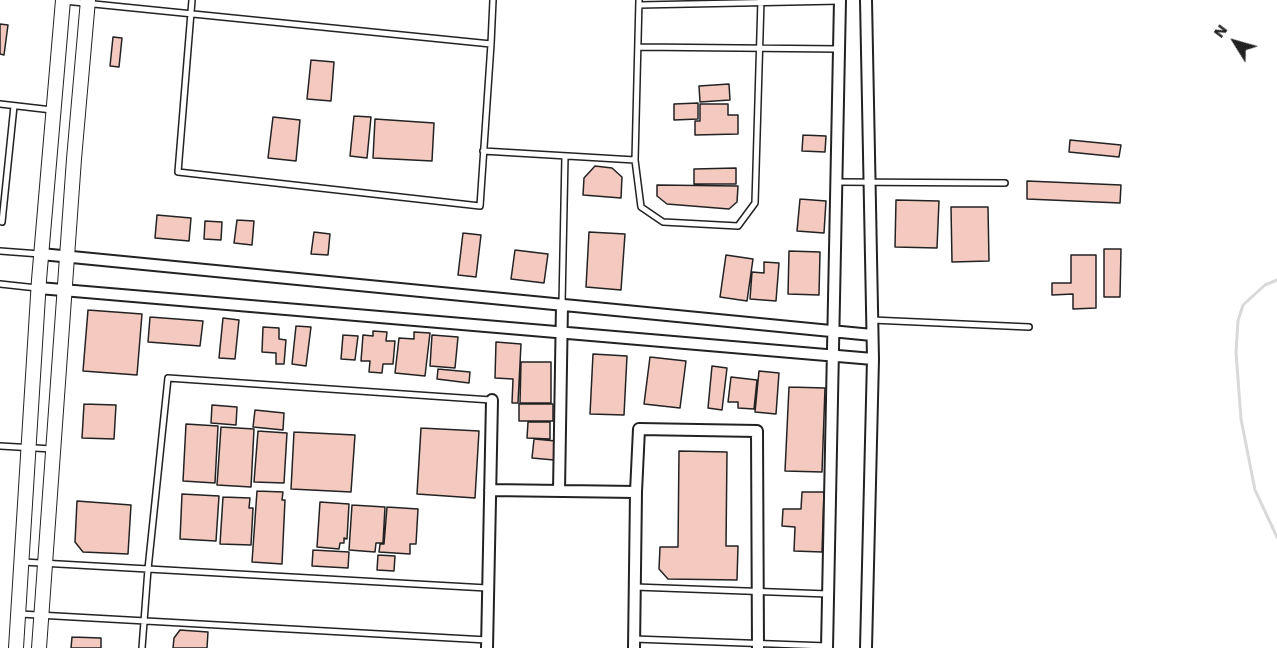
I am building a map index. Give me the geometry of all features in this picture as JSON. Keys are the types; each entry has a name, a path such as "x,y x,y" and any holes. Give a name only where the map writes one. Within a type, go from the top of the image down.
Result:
{"street":[{"path":"16,648 41,254 63,0"},
{"path":"866,0 873,359 866,648"},
{"path":"39,648 87,1"},
{"path":"827,647 840,1"},
{"path":"41,254 872,335"},
{"path":"39,288 873,359"},
{"path":"560,490 561,304"},
{"path":"487,644 492,400"},
{"path":"634,644 639,429 758,431 758,646"},
{"path":"490,490 636,492"}],"lane":[{"path":"63,0 490,44"},
{"path":"192,0 178,172 480,206 493,0"},
{"path":"761,1 755,203 738,226 663,222 641,207 635,160 639,2 761,1 840,1"},
{"path":"638,47 839,48"},
{"path":"0,104 53,110"},
{"path":"2,222 14,106"},
{"path":"483,151 635,160"},
{"path":"561,304 565,156"},
{"path":"836,182 1005,183"},
{"path":"0,251 41,254"},
{"path":"0,284 39,288"},
{"path":"872,320 1029,327"},
{"path":"142,648 168,378 492,400"},
{"path":"0,446 54,449"},
{"path":"22,562 488,588"},
{"path":"635,587 828,594"},
{"path":"18,614 487,644"},
{"path":"634,644 827,647"}],"building":[{"path":"0,24 8,25 4,55 0,54"},
{"path":"113,37 122,38 119,67 110,66"},
{"path":"311,60 334,62 331,101 307,99"},
{"path":"729,84 730,100 700,102 699,86"},
{"path":"698,103 698,119 674,120 674,104"},
{"path":"700,104 728,104 728,115 738,115 738,134 695,135 695,121 700,121"},
{"path":"354,116 371,117 367,158 350,156"},
{"path":"273,117 300,120 296,161 268,158"},
{"path":"375,119 434,123 432,161 373,158"},
{"path":"803,135 826,136 825,152 802,151"},
{"path":"1070,140 1121,145 1119,157 1069,152"},
{"path":"595,166 612,168 622,177 621,198 583,195 584,178"},
{"path":"736,168 736,184 694,184 694,169"},
{"path":"1027,181 1121,185 1120,203 1027,199"},
{"path":"657,185 738,186 737,202 729,209 667,204 657,196"},
{"path":"800,199 826,201 824,233 797,231"},
{"path":"896,200 939,201 937,248 895,247"},
{"path":"951,207 988,207 989,261 952,262"},
{"path":"157,215 191,218 189,241 155,238"},
{"path":"237,220 254,221 252,245 234,243"},
{"path":"205,221 222,222 221,240 204,239"},
{"path":"314,232 330,234 328,255 311,254"},
{"path":"589,232 625,234 621,290 586,287"},
{"path":"463,233 481,235 476,277 458,275"},
{"path":"1104,249 1121,249 1120,297 1104,297"},
{"path":"515,250 548,254 544,283 511,279"},
{"path":"789,251 820,252 819,295 788,294"},
{"path":"726,255 753,259 747,301 720,297"},
{"path":"1071,255 1096,255 1096,308 1073,309 1073,294 1052,295 1052,283 1071,283"},
{"path":"764,262 779,263 776,301 750,299 752,272 764,273"},
{"path":"88,310 142,314 137,375 83,371"},
{"path":"150,317 203,321 200,346 148,342"},
{"path":"223,318 239,320 235,359 219,358"},
{"path":"296,326 311,327 306,366 292,364"},
{"path":"263,327 279,328 279,339 286,340 284,364 276,364 276,353 262,352"},
{"path":"373,331 387,332 386,341 395,341 393,364 383,364 382,373 369,372 370,361 361,361 363,335 373,336"},
{"path":"414,332 430,333 425,376 395,373 399,338 414,339"},
{"path":"343,335 358,336 355,360 341,359"},
{"path":"432,335 458,337 455,368 430,366"},
{"path":"496,342 521,344 518,403 512,403 513,379 495,378"},
{"path":"593,354 627,356 624,415 590,414"},
{"path":"650,357 686,361 680,408 644,404"},
{"path":"521,362 551,362 551,403 520,403"},
{"path":"712,366 727,368 722,410 708,408"},
{"path":"438,369 470,372 469,383 437,379"},
{"path":"759,371 779,373 776,414 755,412"},
{"path":"731,377 757,380 754,409 738,408 738,402 728,402"},
{"path":"789,387 825,388 822,472 785,471"},
{"path":"84,404 116,405 114,439 82,438"},
{"path":"519,404 553,404 553,421 519,421"},
{"path":"212,405 237,407 236,425 211,423"},
{"path":"255,410 284,413 283,430 253,427"},
{"path":"528,422 550,422 550,439 527,438"},
{"path":"186,424 218,426 215,483 183,481"},
{"path":"221,427 254,429 251,487 217,485"},
{"path":"421,428 479,431 475,498 417,494"},
{"path":"258,431 287,433 284,483 254,482"},
{"path":"294,432 355,435 351,492 291,489"},
{"path":"534,439 556,441 554,460 532,458"},
{"path":"679,451 727,452 726,546 738,546 737,580 668,579 659,569 660,547 678,547"},
{"path":"257,491 283,492 282,500 285,500 282,564 252,562"},
{"path":"802,492 824,492 822,552 794,551 795,527 782,526 783,509 801,509"},
{"path":"182,494 219,496 216,541 180,539"},
{"path":"223,497 250,498 249,508 253,508 251,545 220,544"},
{"path":"77,501 131,505 128,554 83,552 75,542"},
{"path":"320,502 349,504 347,539 344,538 344,543 340,543 339,549 317,547"},
{"path":"352,505 385,507 383,543 376,543 375,552 349,550"},
{"path":"387,507 418,509 416,544 410,544 410,554 379,552 380,544 384,544"},
{"path":"313,550 349,552 348,568 312,566"},
{"path":"378,555 395,556 394,571 377,570"},
{"path":"180,630 208,632 207,648 173,648 174,638"},
{"path":"72,637 101,638 101,648 71,648"}],"waterway":[{"path":"1277,280 1265,285 1243,305 1238,321 1236,352 1241,419 1255,490 1277,537"}]}
